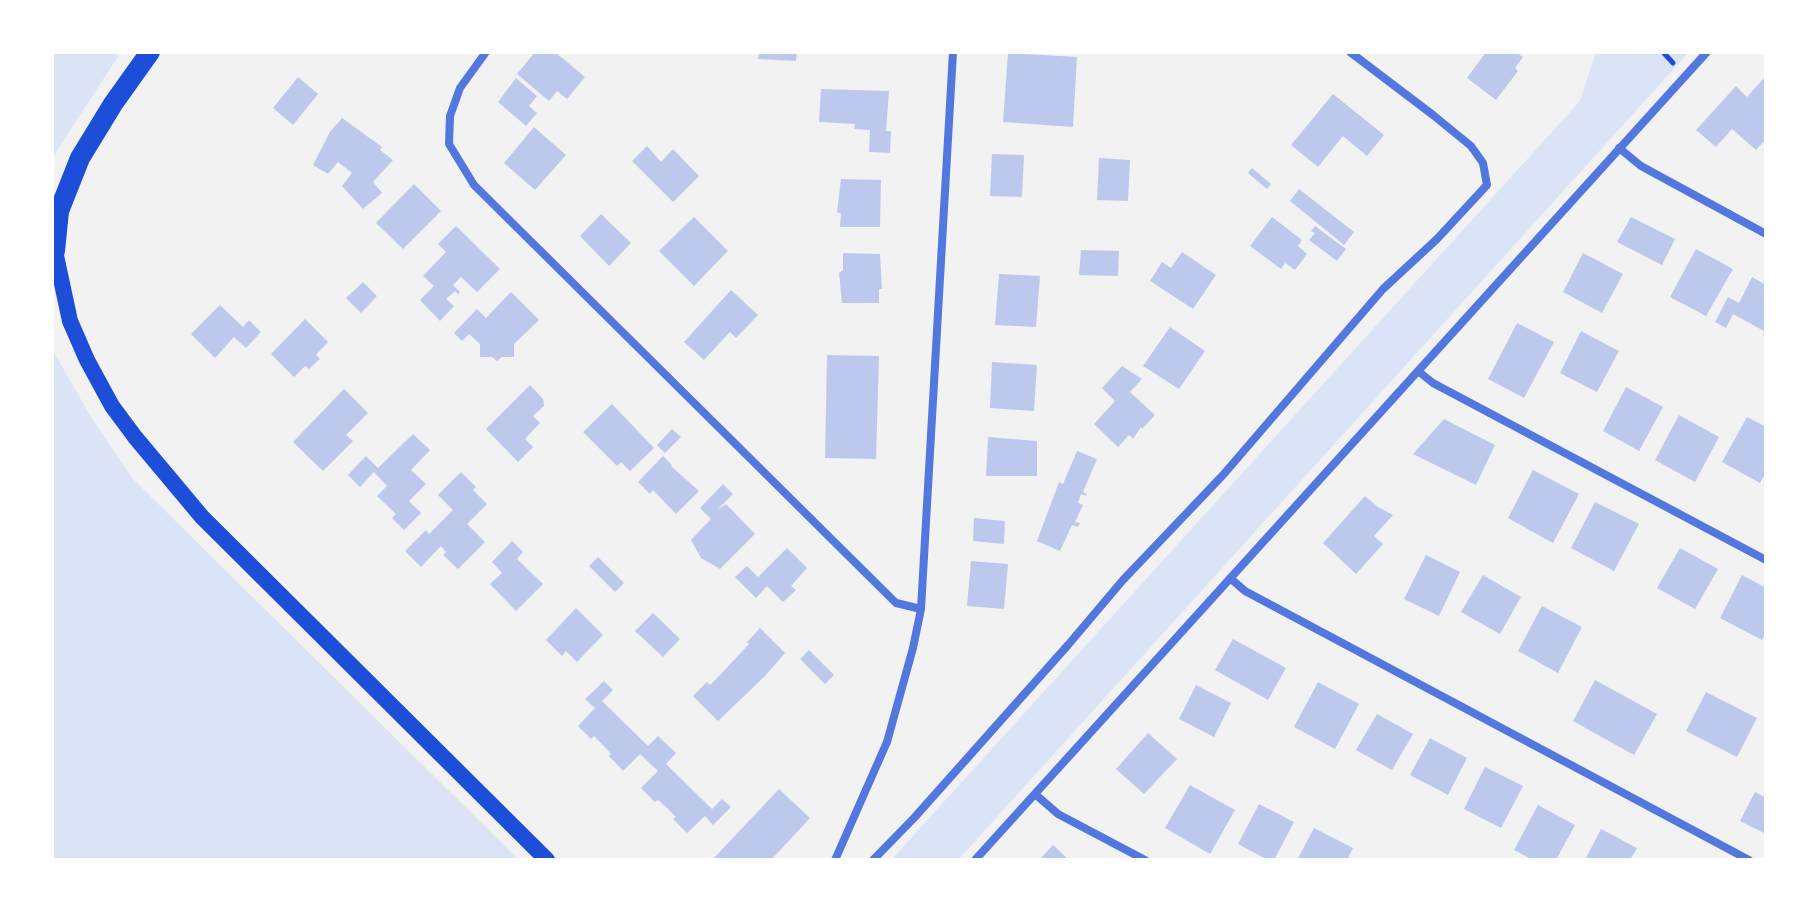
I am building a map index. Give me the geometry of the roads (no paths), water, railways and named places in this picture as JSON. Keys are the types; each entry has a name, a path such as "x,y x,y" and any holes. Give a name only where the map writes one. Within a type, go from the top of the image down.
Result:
{"main road":[{"path":"150,52 80,158 59,211 53,251 70,321 87,360 112,406 202,517 547,860"}],"street":[{"path":"486,52 460,88 450,116 449,144 474,185 896,603 921,609"},
{"path":"835,860 887,742 921,609 953,52"},
{"path":"873,860 1123,580 1223,475 1383,289 1437,239 1487,185 1483,163 1471,146 1350,52"},
{"path":"975,860 1707,52"},
{"path":"1619,148 1641,166 1766,234"},
{"path":"1418,371 1433,383 1766,560"},
{"path":"1230,578 1245,591 1749,860"},
{"path":"1035,794 1058,814 1145,860"}]}
